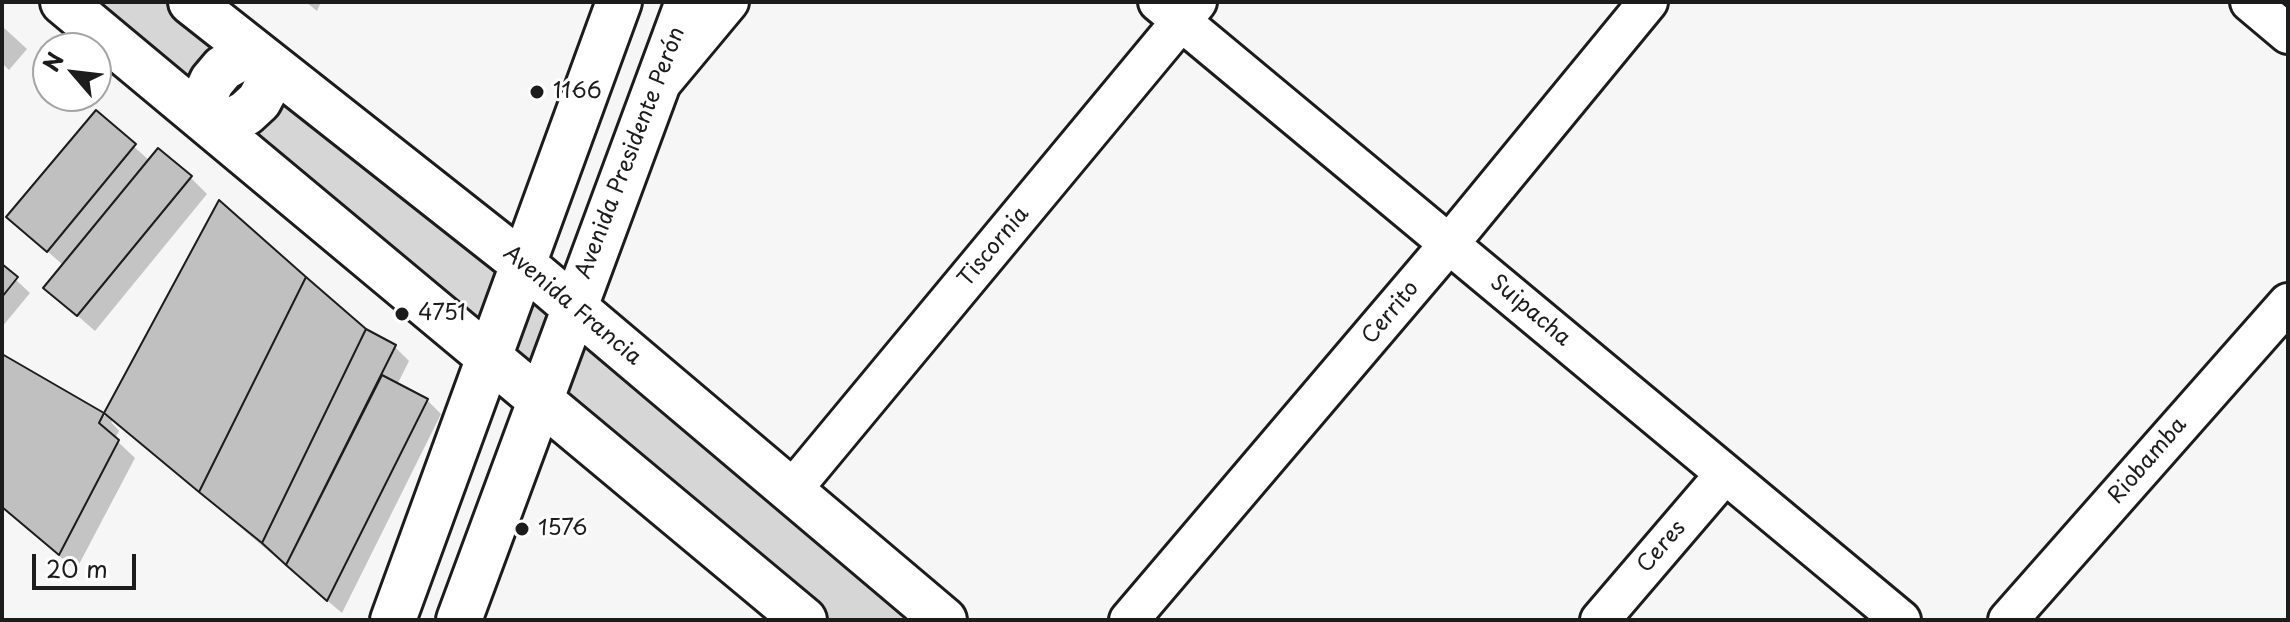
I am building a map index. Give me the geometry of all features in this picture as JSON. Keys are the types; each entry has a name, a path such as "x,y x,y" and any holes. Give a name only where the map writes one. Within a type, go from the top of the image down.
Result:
{"main road":[{"path":"63,2 804,620"},
{"name":"Avenida Francia","path":"191,2 523,264 944,620"},
{"path":"393,620 619,2"},
{"name":"Avenida Presidente Perón","path":"459,620 688,2"},
{"path":"206,120 204,98 223,68 239,59 263,60"}],"street":[{"path":"654,93 729,2"},
{"name":"Cerrito","path":"1129,620 1449,244 1648,2"},
{"path":"2250,2 2288,34"},
{"name":"Suipacha","path":"1179,8 1449,244 1901,620"},
{"name":"Tiscornia","path":"791,491 1179,8"},
{"name":"Riobamba","path":"2008,620 2288,303"},
{"name":"Ceres","path":"1600,620 1725,474"}],"shaded area":[{"path":"63,2 191,2 944,620 804,620 112,43 112,32 99,32"}],"building":[{"path":"94,112 98,112 136,144 47,252 6,217"},
{"path":"158,148 192,176 77,316 43,288"},
{"path":"219,200 306,277 199,492 104,413"},
{"path":"2,264 18,277 2,297"},
{"path":"306,277 366,329 262,543 199,492"},
{"path":"366,329 396,345 286,565 262,543"},
{"path":"2,354 104,413 99,423 119,440 59,555 2,507"},
{"path":"382,375 428,399 327,601 286,565"}],"place":[{"name":"1166","path":"537,92"},
{"name":"4751","path":"402,314"},
{"name":"1576","path":"522,529"}]}
